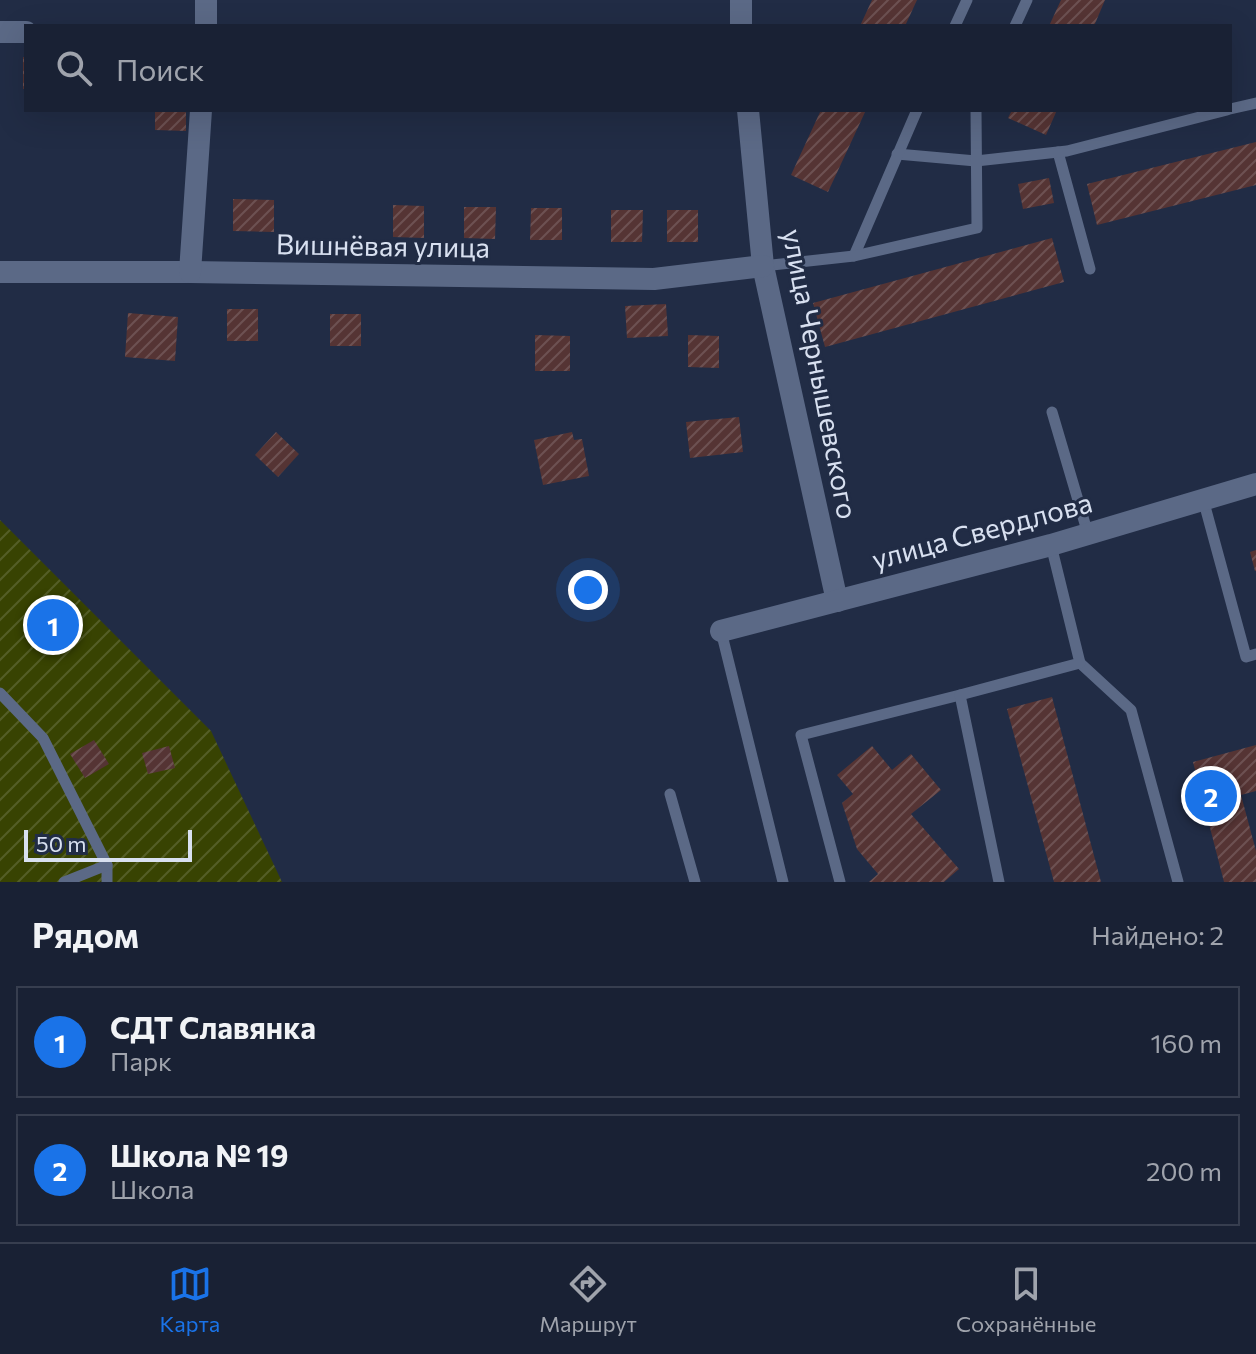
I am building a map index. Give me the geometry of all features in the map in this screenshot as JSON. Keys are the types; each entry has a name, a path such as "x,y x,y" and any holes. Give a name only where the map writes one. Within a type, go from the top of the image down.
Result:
{"street":[{"path":"206,0 206,24"},
{"path":"741,0 741,24"},
{"path":"0,32 24,32"},
{"path":"190,272 201,112"},
{"name":"улица Чернышевского","path":"748,112 763,266 837,601"},
{"name":"Вишнёвая улица","path":"0,272 654,279 763,266"},
{"name":"улица Свердлова","path":"721,631 1051,545 1256,484"}],"lane":[{"path":"956,24 967,0"},
{"path":"1016,24 1027,0"},
{"path":"1232,109 1256,103"},
{"path":"854,256 916,112"},
{"path":"763,266 854,256 977,228 976,112"},
{"path":"897,154 976,161 1058,152 1221,112"},
{"path":"1058,152 1090,269"},
{"path":"1052,412 1088,534"},
{"path":"1203,499 1246,657 1256,654"},
{"path":"1051,545 1080,663 1131,710 1178,882"},
{"path":"721,631 783,882"},
{"path":"840,882 801,735 1080,663"},
{"path":"0,693 43,738 107,865 107,882"},
{"path":"960,695 999,882"},
{"path":"670,794 695,882"},
{"path":"64,882 107,865"}],"green space":[{"path":"0,520 211,731 282,882 0,882"}],"building":[{"path":"872,0 917,0 906,24 861,24"},
{"path":"1061,0 1105,0 1095,24 1050,24"},
{"path":"155,112 186,112 186,131 155,130"},
{"path":"820,112 865,112 828,192 791,175"},
{"path":"1011,112 1056,112 1046,135 1008,118"},
{"path":"1256,142 1256,185 1097,225 1087,184"},
{"path":"1049,178 1054,203 1023,209 1018,184"},
{"path":"233,199 274,200 274,232 233,231"},
{"path":"393,205 424,206 424,238 393,237"},
{"path":"464,207 496,207 495,239 464,238"},
{"path":"531,208 562,208 562,240 530,240"},
{"path":"611,210 643,210 642,242 611,242"},
{"path":"667,210 698,210 698,242 667,242"},
{"path":"1052,238 1064,282 825,347 813,303"},
{"path":"666,304 668,336 627,338 625,306"},
{"path":"227,309 258,309 258,341 227,341"},
{"path":"128,313 178,317 175,361 125,357"},
{"path":"330,314 361,314 361,346 330,346"},
{"path":"535,335 570,336 570,371 535,371"},
{"path":"688,335 719,336 719,368 688,367"},
{"path":"739,417 743,452 690,458 686,422"},
{"path":"276,432 299,454 278,477 255,455"},
{"path":"572,432 574,440 582,439 589,476 543,485 534,440"},
{"path":"1256,550 1256,571 1255,571 1250,552"},
{"path":"1052,697 1101,882 1054,882 1007,709"},
{"path":"94,740 109,764 85,778 70,754"},
{"path":"1256,745 1256,791 1241,795 1256,851 1256,882 1224,882 1193,762"},
{"path":"169,746 175,768 148,774 142,753"},
{"path":"872,746 892,770 911,754 941,790 911,814 959,869 944,882 869,882 878,874 857,849 842,803 853,794 837,775"}],"place":[{"name":"СДТ Славянка","path":"53,625"},
{"name":"Школа № 19","path":"1211,796"}]}
